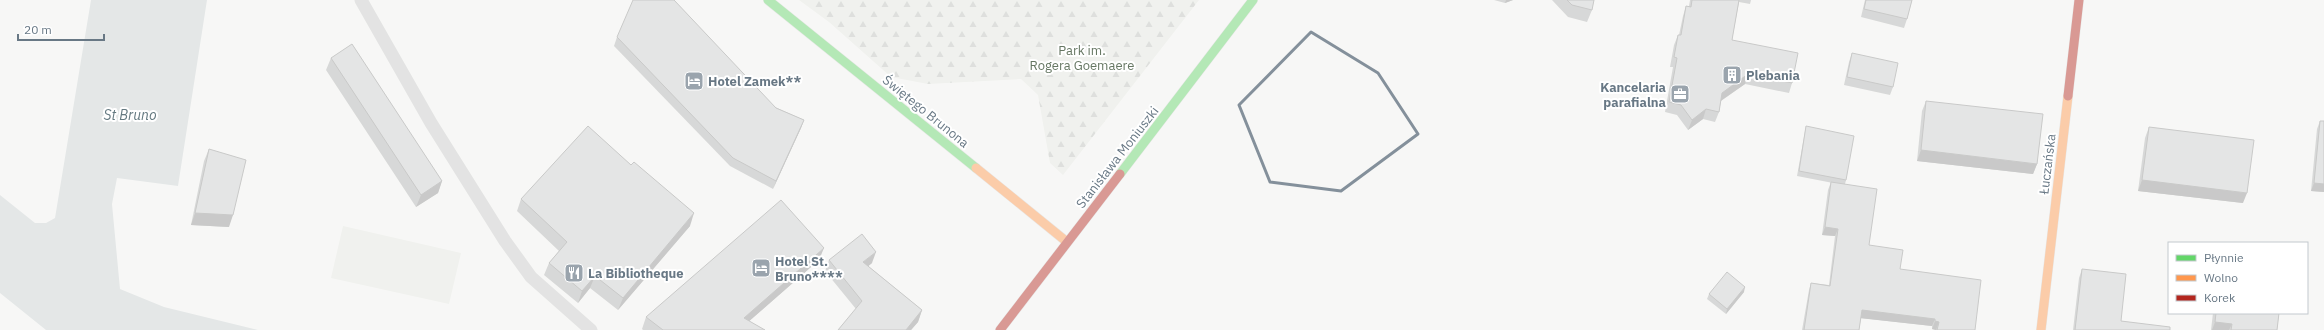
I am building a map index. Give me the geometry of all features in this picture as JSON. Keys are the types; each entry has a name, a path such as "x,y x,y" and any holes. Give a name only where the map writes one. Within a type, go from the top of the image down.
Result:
{"street":[{"name":"Świętego Brunona","path":"768,0 1067,242"},
{"name":"Stanisława Moniuszki","path":"1000,330 1253,0"},
{"name":"Łuczańska","path":"2041,330 2079,0"}],"lane":[{"path":"361,0 431,124 505,241 531,277 591,330"}],"highlighted area":[{"path":"1311,32 1378,73 1418,134 1341,191 1270,182 1239,105"}],"green space":[{"name":"Park im. Rogera Goemaere","path":"799,0 1199,0 1063,175 1050,163 1038,95 1021,79 928,84 891,77 829,22"},
{"path":"343,226 461,253 449,304 331,278"}],"water":[{"name":"St Bruno","path":"91,0 207,0 178,186 117,178 112,204 120,289 164,307 258,330 46,330 0,293 0,195 35,223 46,223 55,218"}],"building":[{"name":"Hotel Zamek**","path":"633,0 674,0 776,108 804,120 776,181 733,158 617,37"},
{"path":"1567,0 1594,0 1592,10 1572,5"},
{"name":"Plebania","path":"1692,0 1739,0 1732,40 1798,53 1792,83 1748,74 1722,93 1719,112 1706,109 1692,120 1681,105 1669,102 1677,58 1674,57 1678,35 1681,35 1686,6 1691,7"},
{"path":"1866,0 1912,0 1907,19 1864,9"},
{"path":"352,44 442,181 421,195 331,58"},
{"path":"1852,53 1898,63 1893,87 1847,77"},
{"path":"1926,101 2043,114 2037,164 1921,150"},
{"path":"2320,121 2324,121 2324,184 2314,183"},
{"path":"588,126 631,165 634,162 694,213 623,298 595,276 582,291 549,263 567,242 521,199"},
{"path":"1806,126 1854,136 1846,180 1799,171"},
{"path":"2149,127 2254,140 2247,193 2142,180"},
{"path":"209,149 246,160 233,215 195,213"},
{"path":"1831,182 1877,189 1869,245 1903,250 1900,269 1981,280 1975,330 1937,330 1939,322 1935,321 1935,319 1862,310 1859,330 1804,330 1811,283 1830,286 1838,229 1825,227"},
{"path":"781,200 824,248 744,318 765,330 663,330 646,317"},
{"path":"862,234 876,252 863,262 922,310 906,330 838,330 862,301 829,260"},
{"path":"2082,269 2126,274 2121,321 2170,327 2170,330 2075,330"},
{"path":"1727,272 1745,287 1727,309 1709,294"},
{"path":"2216,314 2279,314 2277,330 2231,330 2232,324 2215,322"}],"traffic: fast":[{"path":"768,0 976,168"},
{"path":"1120,174 1253,0"}],"traffic: slow":[{"path":"2041,330 2068,96"},
{"path":"976,168 1067,242"}],"traffic: jam":[{"path":"2068,96 2079,0"},
{"path":"1000,330 1120,174"}],"place":[{"name":"Plebania","path":"1732,75"},
{"name":"Hotel Zamek**","path":"694,81"},
{"name":"Kancelaria parafialna","path":"1680,94"},
{"name":"Hotel St. Bruno****","path":"761,268"},
{"name":"La Bibliotheque","path":"574,273"}]}
